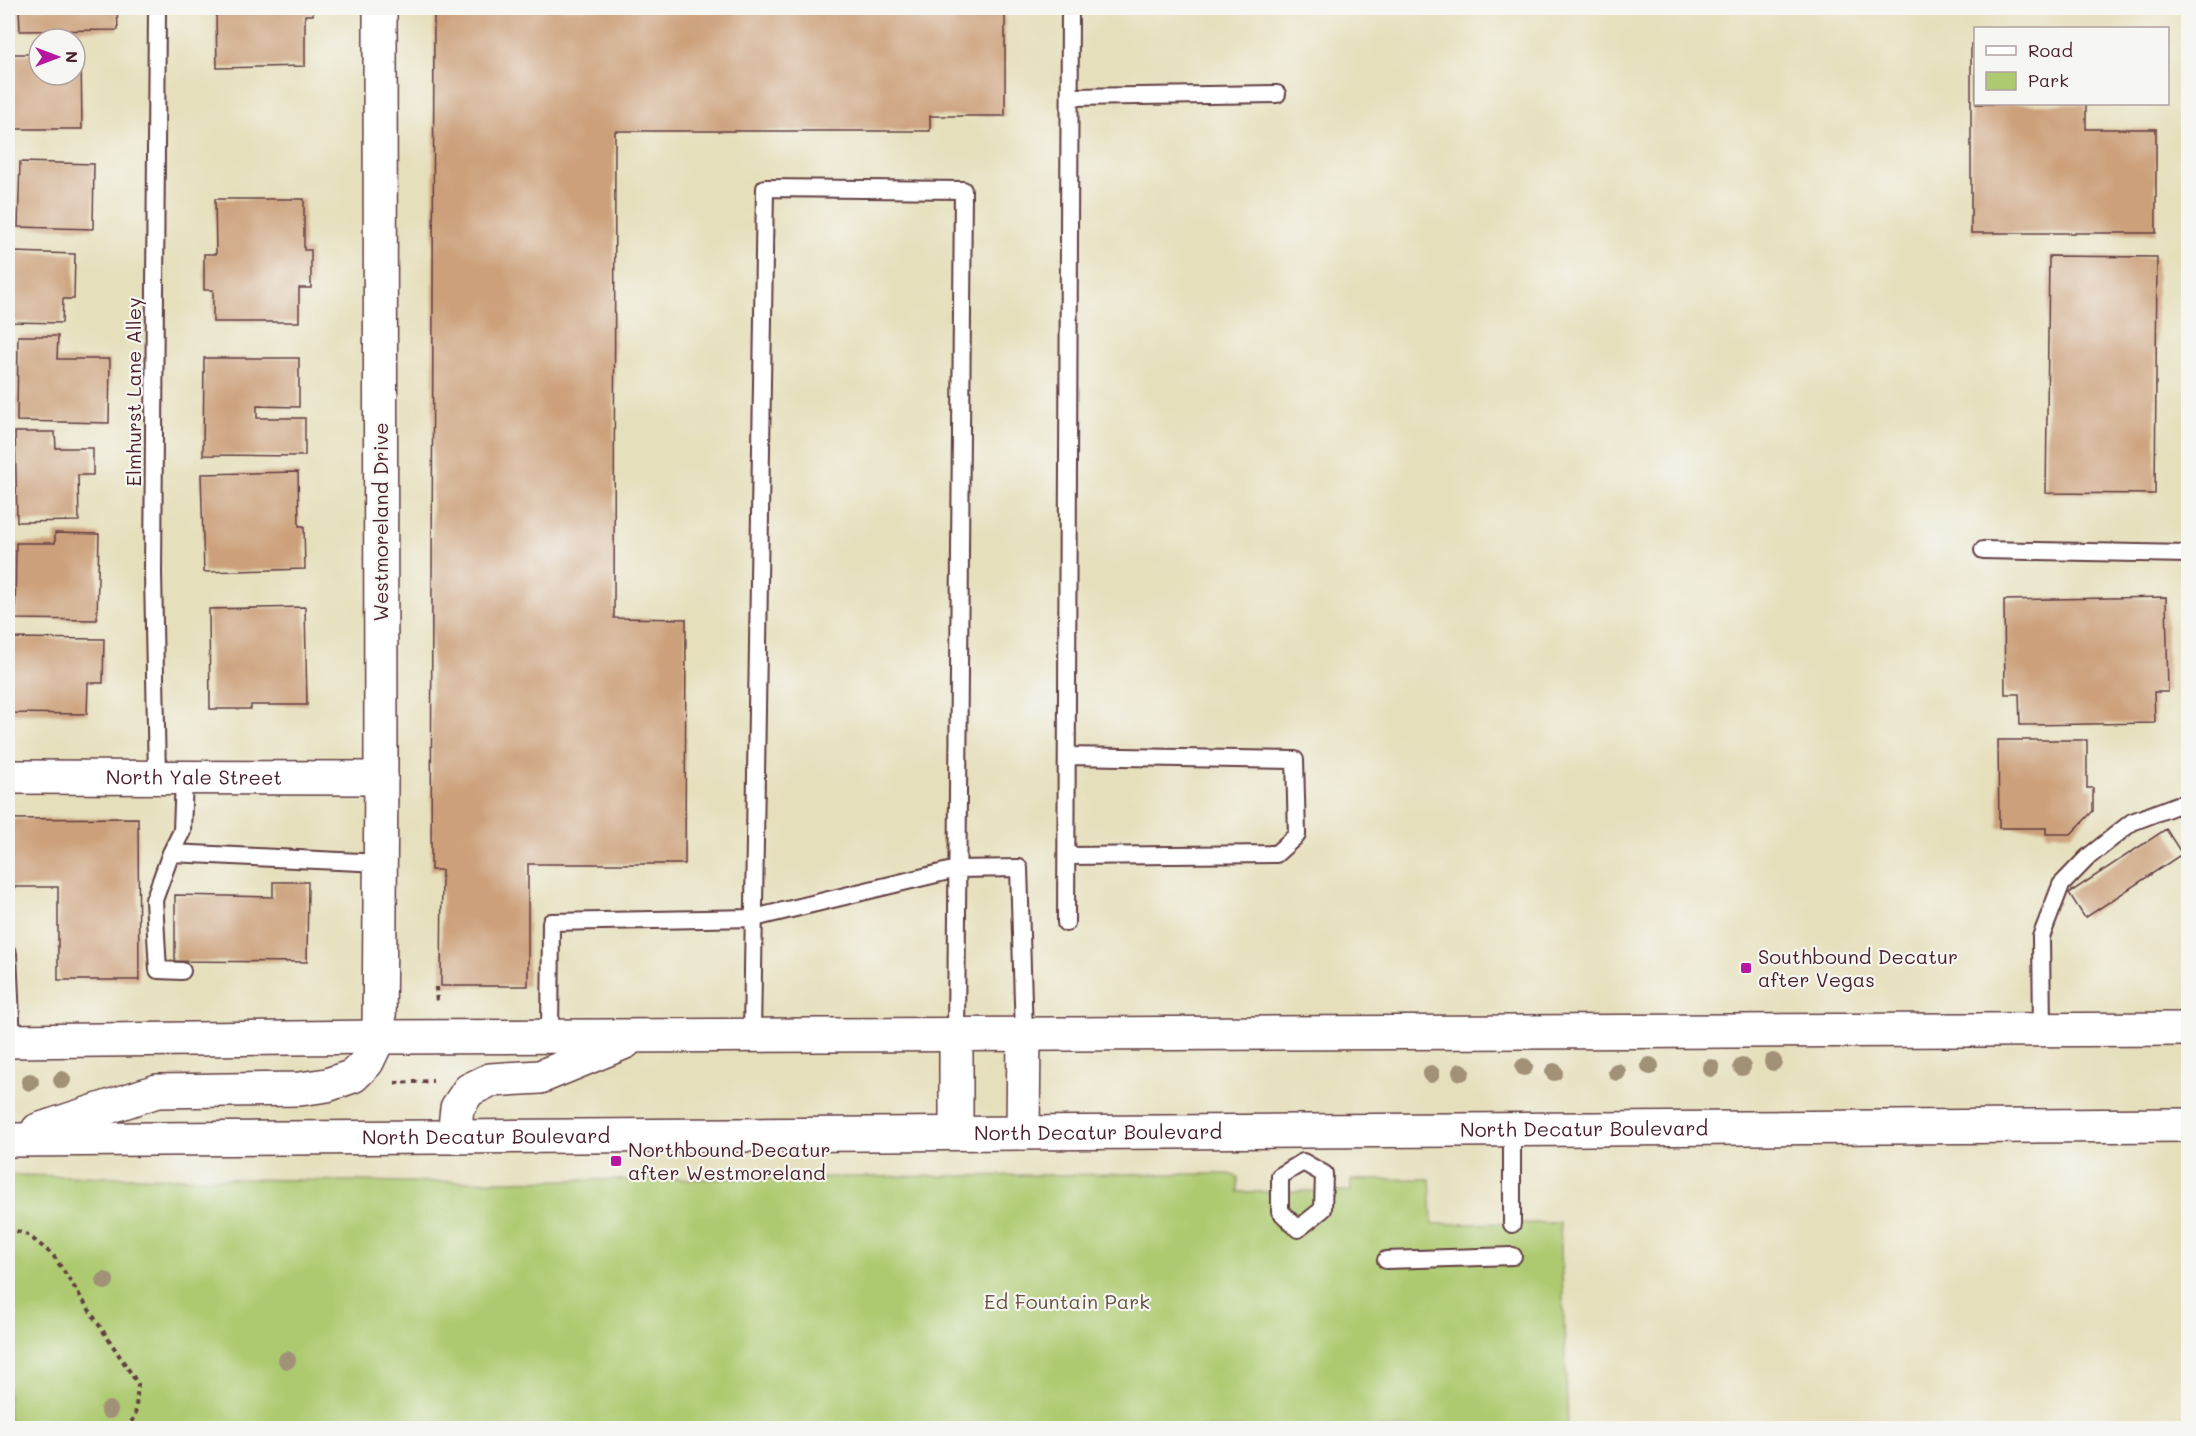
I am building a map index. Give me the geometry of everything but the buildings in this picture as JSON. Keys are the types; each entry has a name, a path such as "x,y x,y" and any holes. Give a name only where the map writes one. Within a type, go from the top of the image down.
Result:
{"main road":[{"name":"Westmoreland Drive","path":"378,1037 381,863 380,8"},
{"name":"North Yale Street","path":"8,777 381,778"},
{"path":"10,1041 550,1036 2188,1029"},
{"path":"956,1035 956,1133"},
{"path":"1023,1133 1024,1035"},
{"path":"454,1137 457,1108 469,1090 490,1080 540,1077 640,1036"},
{"path":"8,1140 158,1091 300,1089 327,1085 353,1076 367,1062 378,1037"},
{"name":"North Decatur Boulevard","path":"8,1140 1023,1133 1303,1146 1512,1130 2188,1125"}],"lane":[{"name":"Elmhurst Lane Alley","path":"156,8 153,574 171,777 182,831 171,853 154,900 158,970 182,970"},
{"path":"1066,923 1070,8"},
{"path":"1070,97 1278,94"},
{"path":"752,1036 765,188 963,190 956,1035"},
{"path":"1983,550 2188,554"},
{"path":"1066,756 1295,760 1297,835 1276,854 1066,856"},
{"path":"2042,1030 2041,937 2061,885 2088,857 2132,822 2177,805 2188,805"},
{"path":"171,853 381,863"},
{"path":"550,1036 551,922 754,918 957,869 1019,868 1024,1035"},
{"path":"8,954 10,1041"},
{"path":"1512,1130 1512,1224"},
{"path":"1386,1260 1513,1256"}],"path":[{"path":"390,1089 392,1083 429,1082 437,1077"},
{"path":"8,1228 28,1235 54,1255 138,1384 135,1418 124,1428"}],"green space":[{"name":"Ed Fountain Park","path":"1229,1174 1238,1177 1238,1192 1351,1191 1351,1180 1430,1179 1432,1224 1560,1223 1568,1428 8,1428 8,1175 410,1182"}],"place":[{"name":"Southbound Decatur after Vegas","path":"1746,968"},
{"name":"Northbound Decatur after Westmoreland","path":"616,1161"}]}
